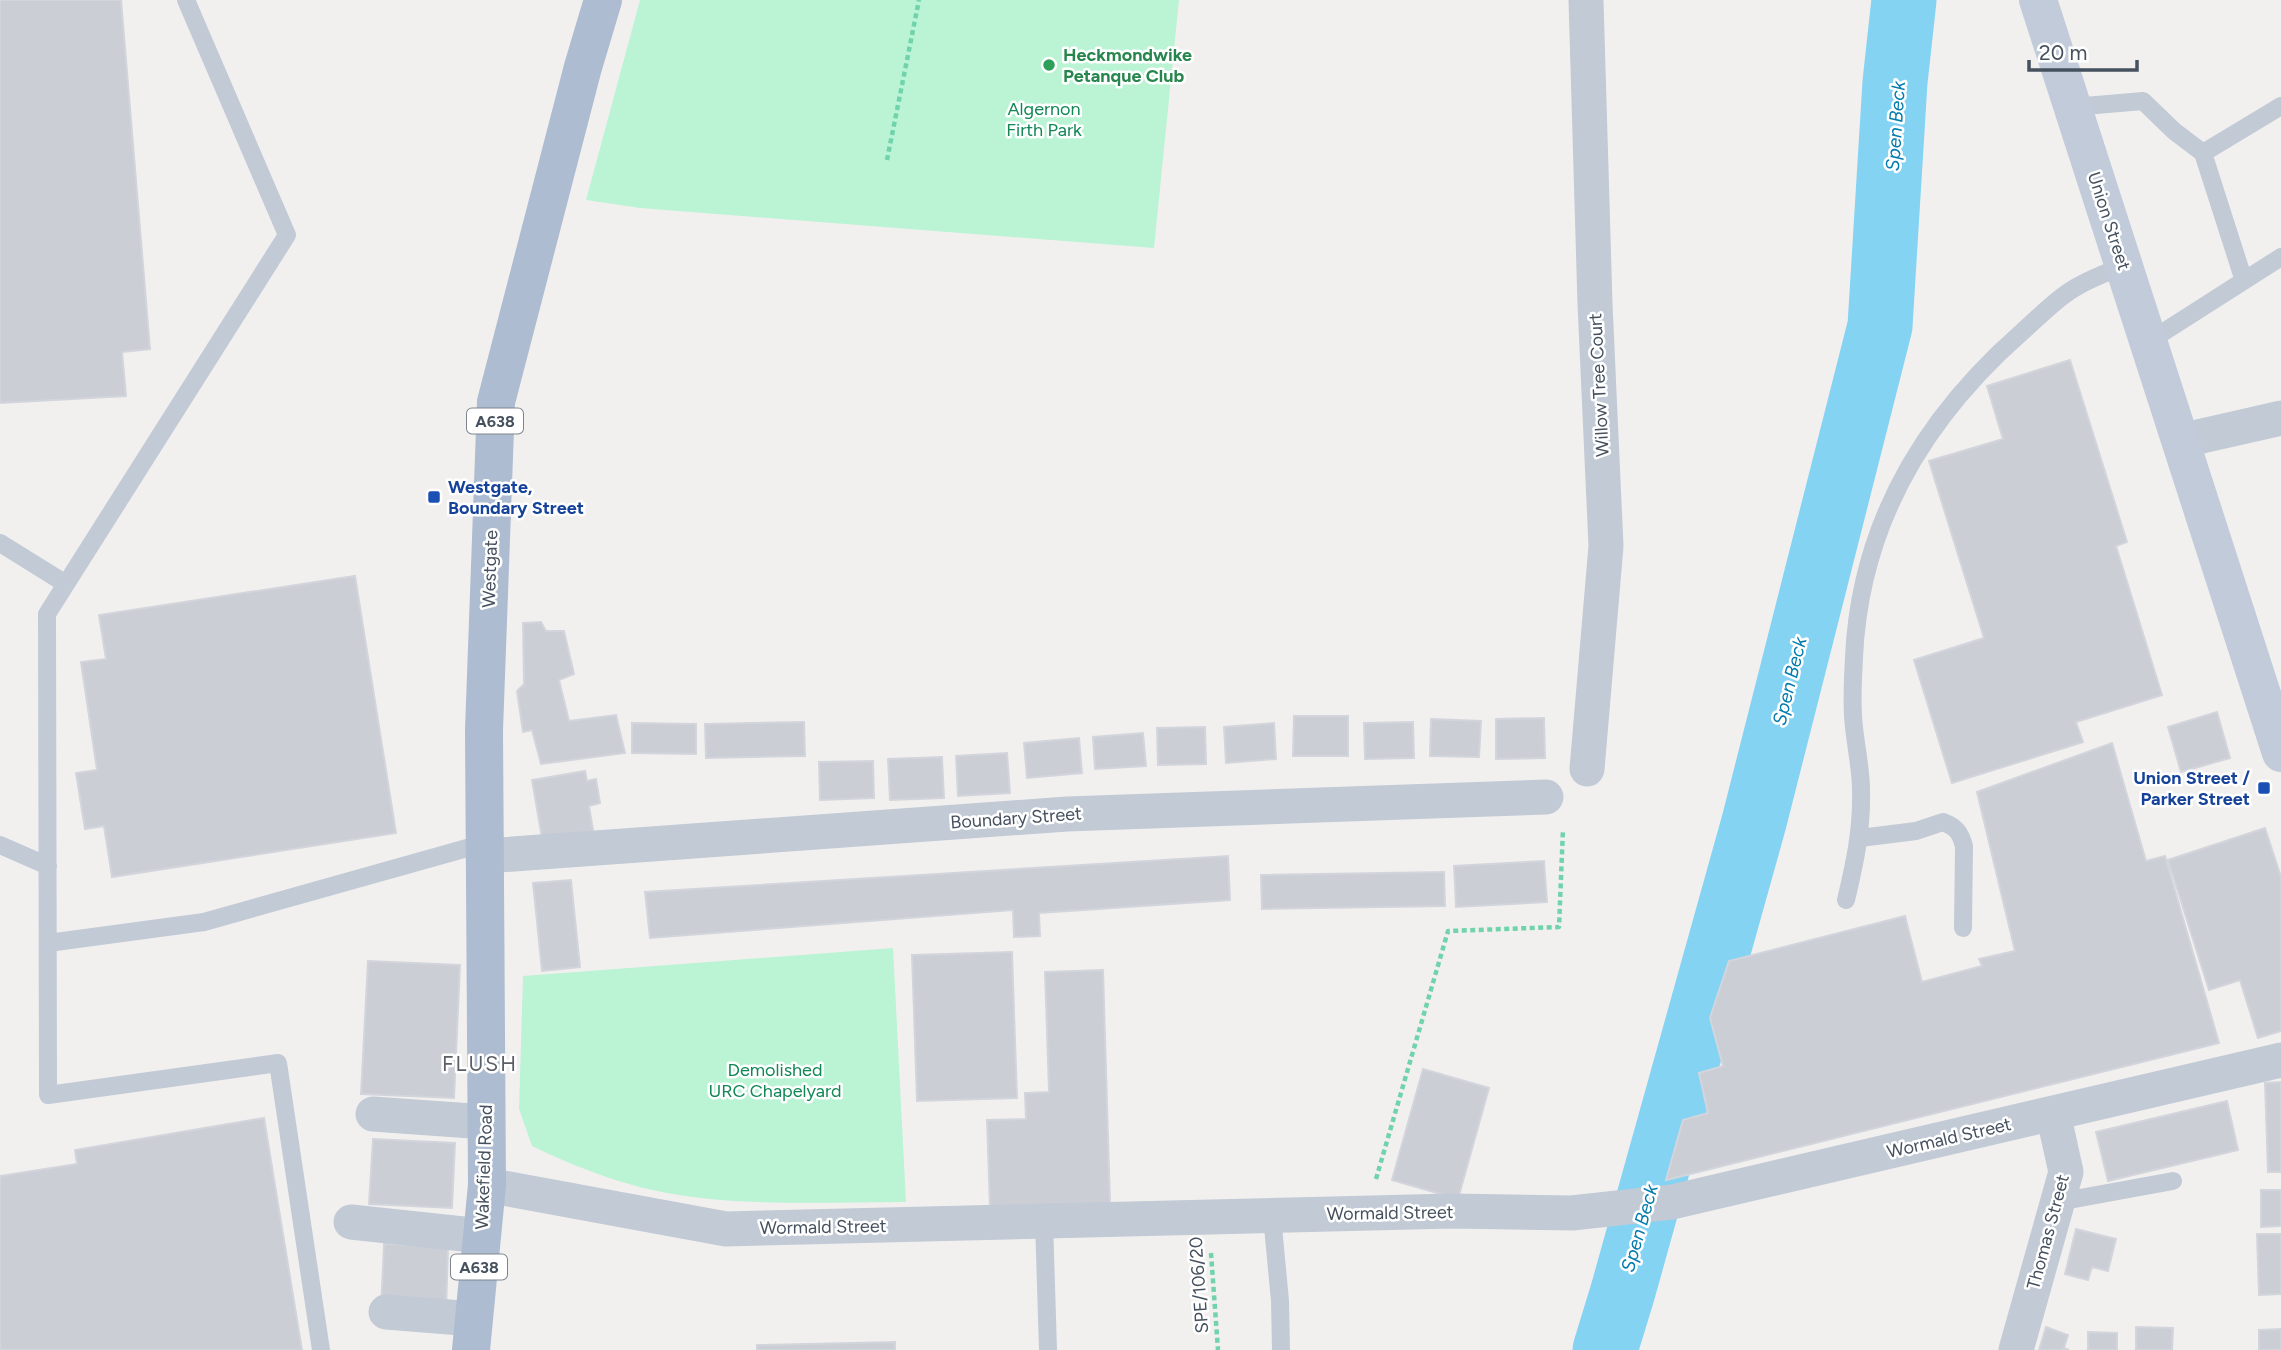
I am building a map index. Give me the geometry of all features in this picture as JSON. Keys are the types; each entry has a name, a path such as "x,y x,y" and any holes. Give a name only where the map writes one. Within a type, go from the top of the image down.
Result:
{"main road":[{"name":"Westgate","path":"485,984 484,730 496,402 603,0"},
{"name":"Wakefield Road","path":"470,1342 487,1185 485,984"}],"street":[{"name":"Willow Tree Court","path":"1586,0 1595,304 1606,546 1587,769"},
{"name":"Union Street","path":"2038,0 2281,753"},
{"path":"2180,441 2281,418"},
{"name":"Boundary Street","path":"485,850 1067,814 1546,797"},
{"name":"Wormald Street","path":"487,1185 726,1229 1366,1213 1572,1213 1672,1202 2281,1060"},
{"name":"Thomas Street","path":"2015,1350 2066,1172 2053,1113"},
{"path":"373,1114 486,1122"},
{"path":"351,1223 482,1236"},
{"path":"386,1312 470,1342"}],"lane":[{"path":"186,0 287,234 47,614 48,1095 278,1063 321,1350"},
{"path":"2073,107 2143,101 2174,131 2203,153 2244,281"},
{"path":"2203,153 2281,106"},
{"path":"2148,342 2281,257"},
{"path":"1846,900 1860,838 1861,787 1853,723 1854,656 1861,593 1886,510 1920,446 1964,391 2008,344 2078,286 2124,265"},
{"path":"0,543 66,584"},
{"path":"1860,838 1916,831 1943,822 1953,826 1961,834 1964,846 1964,928"},
{"path":"0,845 48,866"},
{"path":"48,943 204,922 485,850"},
{"path":"2058,1202 2173,1181"},
{"path":"1272,1216 1281,1350"},
{"path":"1044,1222 1048,1350"}],"path":[{"path":"887,160 919,0"},
{"path":"1366,1213 1448,931 1559,927 1563,829"},
{"name":"SPE/106/20","path":"1208,1217 1218,1350"}],"green space":[{"name":"Algernon Firth Park","path":"640,0 1179,0 1154,248 640,208 586,200"},
{"name":"Demolished URC Chapelyard","path":"893,948 906,1202 757,1202 667,1193 598,1174 532,1146 519,1109 523,976"}],"building":[{"path":"0,0 121,0 150,349 122,352 126,396 0,403"},
{"path":"2070,360 2127,542 2116,546 2162,695 2076,722 2083,742 1952,783 1914,660 1984,638 1929,461 2003,439 1987,386"},
{"path":"355,576 396,833 112,877 104,826 85,829 76,773 97,770 81,662 106,659 99,615"},
{"path":"541,622 546,631 564,631 574,674 559,680 569,721 616,715 625,753 541,764 532,730 523,732 517,691 524,684 523,623"},
{"path":"2217,712 2230,758 2181,772 2168,727"},
{"path":"1294,716 1348,716 1348,756 1293,756"},
{"path":"1544,718 1545,758 1496,759 1496,719"},
{"path":"1431,719 1481,721 1479,757 1430,756"},
{"path":"804,722 805,756 706,758 705,724"},
{"path":"1413,722 1414,758 1365,759 1364,723"},
{"path":"632,723 696,724 696,754 632,753"},
{"path":"1274,723 1276,759 1226,763 1224,727"},
{"path":"1205,727 1206,764 1158,765 1157,728"},
{"path":"1143,733 1146,766 1095,769 1093,737"},
{"path":"1079,738 1082,773 1027,778 1024,743"},
{"path":"2112,743 2146,861 2165,856 2219,1043 1666,1180 1683,1120 1708,1113 1699,1073 1723,1066 1710,1018 1729,961 1905,916 1922,982 1982,966 1979,959 2015,951 1977,792"},
{"path":"1007,753 1010,793 958,796 956,756"},
{"path":"942,757 944,798 890,800 888,759"},
{"path":"873,761 874,798 820,800 819,762"},
{"path":"585,771 587,781 596,779 600,803 589,806 594,836 543,844 532,780"},
{"path":"2265,828 2281,877 2281,1031 2258,1038 2240,980 2209,990 2168,860"},
{"path":"1228,856 1230,900 1039,913 1040,936 1014,937 1013,910 650,938 645,892"},
{"path":"1544,861 1547,902 1456,907 1454,866"},
{"path":"1444,872 1445,906 1262,909 1261,875"},
{"path":"571,880 580,967 542,971 533,883"},
{"path":"1012,952 1017,1098 917,1101 912,955"},
{"path":"368,961 460,965 454,1098 361,1094"},
{"path":"1103,970 1110,1203 990,1207 987,1120 1026,1119 1025,1093 1049,1092 1045,972"},
{"path":"1423,1069 1489,1088 1458,1199 1392,1180"},
{"path":"2281,1082 2281,1172 2268,1172 2265,1083"},
{"path":"2227,1101 2238,1150 2108,1181 2096,1132"},
{"path":"264,1118 302,1350 0,1350 0,1176 77,1164 75,1150"},
{"path":"373,1139 455,1143 452,1208 369,1204"},
{"path":"2261,1190 2281,1190 2281,1226 2261,1227"},
{"path":"2076,1229 2116,1239 2108,1271 2092,1267 2088,1280 2065,1274"},
{"path":"2257,1234 2281,1234 2281,1294 2259,1295"},
{"path":"384,1244 448,1247 446,1312 381,1309"},
{"path":"2046,1327 2068,1335 2064,1348 2069,1350 2039,1350"},
{"path":"2136,1327 2173,1328 2172,1350 2136,1350"},
{"path":"2281,1329 2281,1350 2259,1350 2259,1330"},
{"path":"2088,1332 2117,1333 2117,1350 2088,1350"},
{"path":"895,1342 895,1350 757,1350 757,1345"}],"waterway":[{"name":"Spen Beck","path":"1605,1350 1754,822 1880,326 1895,82 1904,0"}],"place":[{"name":"Heckmondwike Petanque Club","path":"1049,65"},
{"name":"Westgate, Boundary Street","path":"434,497"},
{"name":"Union Street / Parker Street","path":"2264,788"}],"district":[{"name":"FLUSH","path":"480,1064"}]}
